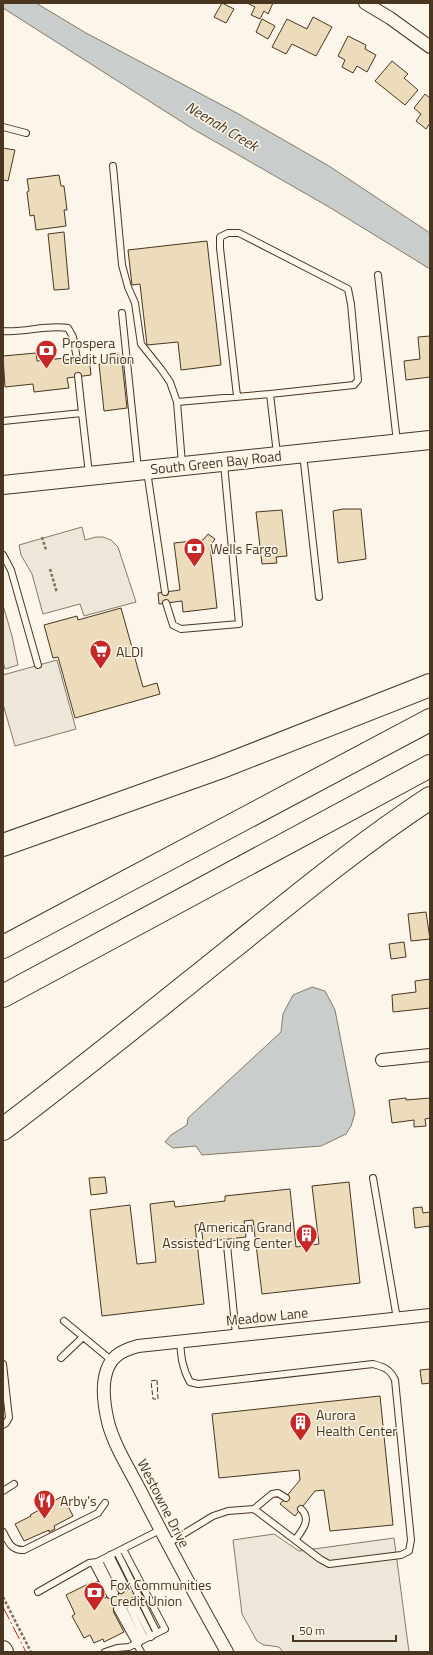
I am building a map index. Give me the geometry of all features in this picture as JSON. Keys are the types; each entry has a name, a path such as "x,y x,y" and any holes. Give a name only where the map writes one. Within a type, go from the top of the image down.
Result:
{"highway":[{"path":"3,845 219,768 430,685"},
{"path":"3,948 430,720"},
{"path":"3,996 430,766"},
{"path":"3,1130 314,883 394,822 430,798"}],"main road":[{"name":"South Green Bay Road","path":"3,485 430,440"}],"street":[{"path":"365,3 390,18 430,47"},
{"path":"382,1060 430,1055"},
{"name":"Meadow Lane","path":"111,1360 117,1354 130,1348 236,1334 430,1315"},
{"name":"Westowne Drive","path":"111,1360 105,1376 104,1389 108,1423 116,1444 221,1650"}],"lane":[{"path":"3,127 26,133"},
{"path":"113,166 122,265 128,287 135,303 141,344 162,369 170,382 177,402 182,466"},
{"path":"177,402 354,385 358,380 351,304 348,289 239,233 228,233 220,237 220,248 237,396"},
{"path":"378,275 397,444"},
{"path":"122,313 142,470 165,592"},
{"path":"3,331 20,332 60,326 68,328 73,337 77,359"},
{"path":"78,376 90,476"},
{"path":"270,394 277,455"},
{"path":"3,421 82,413"},
{"path":"303,453 320,597"},
{"path":"166,603 173,625 181,629 239,624 224,461"},
{"path":"3,555 10,567 38,665"},
{"path":"372,1178 396,1319"},
{"path":"227,1245 236,1334"},
{"path":"64,1321 111,1360"},
{"path":"61,1358 83,1337"},
{"path":"180,1341 184,1372 190,1382 198,1384 373,1364 391,1371 395,1380 411,1540 409,1551 401,1555 330,1564 320,1559 254,1509"},
{"path":"3,1364 9,1418 3,1425"},
{"path":"3,1491 14,1484"},
{"path":"168,1544 213,1516 228,1511 254,1509 272,1494 278,1493 286,1498"},
{"path":"3,1532 12,1548 18,1551 24,1550 98,1513 105,1503"},
{"path":"295,1540 304,1528 306,1520 305,1512 301,1509"},
{"path":"38,1592 88,1564 102,1559 160,1530"},
{"path":"105,1652 118,1648 129,1647 165,1629 120,1550"},
{"path":"102,1559 118,1591 102,1559"},
{"path":"141,1652 143,1640 125,1605 143,1640"},
{"path":"118,1648 124,1652"}],"path":[{"path":"42,537 46,550"},
{"path":"50,569 57,593"},
{"path":"3,1597 31,1652"}],"shaded area":[{"path":"82,527 85,540 103,537 111,540 118,547 136,602 84,616 80,604 43,614 32,574 21,555 19,545"},
{"path":"3,605 12,636 18,665 5,669 3,662"},
{"path":"57,660 76,729 15,746 3,704 3,675"},
{"path":"274,1534 299,1551 394,1538 409,1652 283,1652 279,1647 264,1645 257,1641 242,1614 233,1540"}],"water":[{"name":"Neenah Creek","path":"3,3 36,3 86,33 235,112 329,166 430,233 430,269 329,207 193,129 3,8"},
{"path":"312,987 325,991 335,1010 355,1113 351,1126 346,1134 321,1146 202,1155 196,1146 173,1148 165,1142 171,1135 187,1125 188,1118 281,1032 283,1014 293,995"}],"building":[{"path":"222,3 234,9 226,23 214,17"},
{"path":"247,3 273,3 268,14 264,11 260,19 251,15 255,7"},
{"path":"313,17 332,27 316,56 292,44 286,54 272,47 287,19 307,29"},
{"path":"262,19 275,26 268,39 256,32"},
{"path":"348,36 366,45 365,49 376,55 367,72 357,66 353,73 342,67 345,60 338,56"},
{"path":"392,61 408,74 404,78 418,90 405,105 375,81"},
{"path":"425,94 430,98 430,123 426,129 416,121 421,114 414,108"},
{"path":"3,148 15,150 8,181 3,180"},
{"path":"59,175 61,186 64,186 67,210 64,210 66,226 36,230 34,215 30,216 27,179"},
{"path":"64,232 69,289 54,290 48,234"},
{"path":"207,241 221,365 181,370 178,342 147,345 140,284 132,285 128,250"},
{"path":"430,336 430,377 406,380 404,361 420,359 418,337"},
{"name":"Prospera Credit Union","path":"36,353 37,361 89,357 91,375 67,378 69,388 34,392 33,384 5,387 3,356"},
{"path":"119,353 120,362 122,362 127,408 104,411 99,364 111,363 110,354"},
{"path":"343,509 361,509 366,559 338,563 333,511"},
{"path":"282,510 287,556 276,557 277,563 262,564 256,512"},
{"name":"Wells Fargo","path":"208,534 215,539 210,546 217,608 183,612 182,601 159,604 158,593 180,590 174,543 203,540"},
{"name":"ALDI","path":"121,608 143,687 157,683 160,694 75,718 58,657 53,658 44,625 77,616 78,620"},
{"path":"426,912 430,939 411,941 408,914"},
{"path":"404,942 406,957 391,959 389,944"},
{"path":"430,979 430,1008 393,1012 392,995 416,992 415,981"},
{"path":"406,1098 406,1100 430,1098 430,1118 425,1119 426,1126 414,1127 414,1120 392,1123 389,1100"},
{"path":"105,1177 107,1193 91,1195 89,1178"},
{"name":"American Grand Assisted Living Center","path":"349,1182 360,1283 262,1294 253,1220 244,1221 246,1237 203,1242 201,1224 195,1225 204,1304 102,1316 90,1210 130,1205 137,1264 156,1262 150,1204 174,1201 175,1207 225,1201 225,1196 290,1189 296,1247 319,1244 312,1186"},
{"path":"422,1207 423,1213 430,1212 430,1231 429,1226 415,1228 413,1208"},
{"path":"430,1369 430,1383 422,1384 420,1370"},
{"name":"Aurora Health Center","path":"380,1396 393,1525 330,1531 324,1490 315,1491 295,1516 280,1504 300,1480 299,1470 219,1478 212,1414"},
{"name":"Arby's","path":"63,1496 73,1516 54,1526 55,1529 49,1532 49,1530 24,1541 15,1524 31,1516 30,1515 39,1510 38,1509"},
{"name":"Fox Communities Credit Union","path":"98,1581 105,1598 130,1585 137,1599 113,1611 124,1632 104,1642 103,1639 94,1643 90,1635 84,1638 72,1616 75,1614 66,1595 92,1582 93,1584"}],"fence":[{"path":"157,1380 158,1399 153,1399 151,1381 157,1380"}],"power":[{"path":"3,1607 26,1652"}],"place":[{"name":"Prospera Credit Union","path":"47,370"},
{"name":"Wells Fargo","path":"195,568"},
{"name":"ALDI","path":"100,670"},
{"name":"American Grand Assisted Living Center","path":"307,1254"},
{"name":"Aurora Health Center","path":"300,1442"},
{"name":"Arby's","path":"44,1520"},
{"name":"Fox Communities Credit Union","path":"94,1612"}]}
